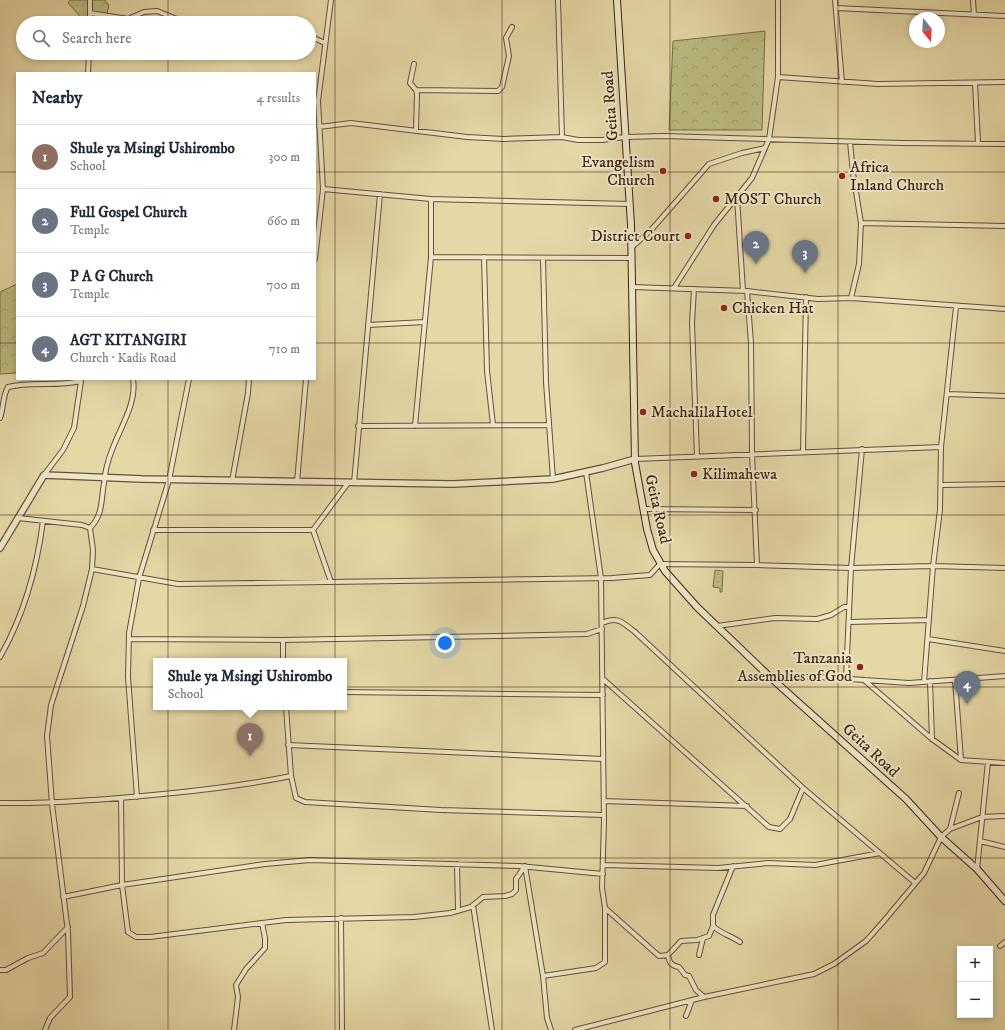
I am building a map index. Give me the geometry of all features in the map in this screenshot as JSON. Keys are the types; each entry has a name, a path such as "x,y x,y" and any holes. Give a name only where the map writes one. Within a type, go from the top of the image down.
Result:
{"main road":[{"name":"Geita Road","path":"617,0 630,204 635,459 643,509 653,550 660,564 697,607 770,677 906,799 941,837 977,869 1005,901"}],"street":[{"path":"90,0 90,13 109,16"},
{"path":"316,249 323,189 317,140 319,127 318,101 331,0"},
{"path":"558,0 562,137"},
{"path":"674,288 714,225 752,178 765,148 768,139 778,77 778,0"},
{"path":"836,0 842,82"},
{"path":"973,0 974,15"},
{"path":"836,8 1005,16"},
{"path":"135,16 144,12 157,11 170,16"},
{"path":"416,90 498,90 502,87 509,56 506,38 512,27"},
{"path":"316,39 326,43"},
{"path":"88,72 89,60"},
{"path":"414,64 410,82 416,90 416,131"},
{"path":"778,77 878,84 1005,82"},
{"path":"975,83 978,143"},
{"path":"319,127 351,123 504,139 562,137 578,140 602,140 625,137 1005,144"},
{"path":"850,142 852,173 861,223 859,264 851,298"},
{"path":"631,248 652,229 709,164 742,153 765,148"},
{"path":"323,189 431,199 630,204"},
{"path":"313,530 351,483 358,426 380,194"},
{"path":"737,197 751,343 752,454 756,510 757,565"},
{"path":"415,426 431,257 431,199"},
{"path":"861,223 1005,226"},
{"path":"431,257 631,258"},
{"path":"484,257 487,371 493,425"},
{"path":"543,258 546,382 553,479"},
{"path":"632,287 745,291 806,298 851,298 1005,309"},
{"path":"694,289 692,323 697,456"},
{"path":"803,451 806,298"},
{"path":"924,682 933,566 940,510 941,447 948,394 956,306"},
{"path":"368,325 425,322"},
{"path":"0,418 3,410 3,395 8,387 18,384 48,385 81,380 74,428 63,450 44,475 0,548"},
{"path":"90,528 98,520 104,478 111,451 130,404 134,386 133,380"},
{"path":"137,797 128,677 129,639 139,578 169,480 189,380"},
{"path":"232,481 248,393 249,380"},
{"path":"297,482 306,380"},
{"path":"948,394 1005,396"},
{"path":"358,426 549,425"},
{"path":"44,475 169,480 453,484 553,479 635,459 803,451 941,447"},
{"path":"846,678 851,568 862,449"},
{"path":"543,976 596,968 602,966 605,962 601,578 586,472"},
{"path":"941,485 1005,484"},
{"path":"643,509 756,510"},
{"path":"18,518 82,525 90,528"},
{"path":"0,657 23,608 40,551 44,521"},
{"path":"45,1030 50,1018 70,997 68,927 52,804 47,736 51,705 83,606 92,569 93,550 90,528"},
{"path":"153,530 313,530"},
{"path":"313,530 331,582"},
{"path":"92,569 178,584 601,578 650,575 660,564 851,568 933,566 1005,568"},
{"path":"717,626 775,618 817,619 831,615 844,607 849,607"},
{"path":"602,623 611,619 621,621 635,632 803,788 914,882"},
{"path":"849,622 929,620"},
{"path":"129,639 283,640 587,634 602,629"},
{"path":"928,639 1005,651"},
{"path":"283,640 283,658"},
{"path":"770,677 846,678 909,683 1005,676"},
{"path":"603,679 769,827 780,829 790,819 803,788"},
{"path":"864,680 932,739 961,760 1005,763"},
{"path":"956,680 961,760"},
{"path":"930,682 932,739"},
{"path":"347,692 603,695"},
{"path":"286,710 291,776 296,798 305,802 441,810 604,814"},
{"path":"288,745 604,759"},
{"path":"977,869 988,762"},
{"path":"0,803 52,804 137,797 253,784 291,776"},
{"path":"950,829 959,793"},
{"path":"120,798 122,885 128,932 136,937 150,937 286,920 414,917 458,910 474,905 483,897 505,896 512,894 516,890 516,879 525,866"},
{"path":"604,801 747,806"},
{"path":"575,1030 704,997 814,974 834,964 866,941 914,882 924,873 941,837 950,829 982,817 1005,816"},
{"path":"980,841 1005,847"},
{"path":"603,865 815,865 880,853"},
{"path":"63,897 122,885 265,864 310,860 525,866 603,874"},
{"path":"456,864 458,910"},
{"path":"525,866 543,976 547,1018 551,1030"},
{"path":"605,908 659,956 668,955 681,941 709,936 713,926 713,915 733,866"},
{"path":"474,905 492,1030"},
{"path":"341,918 342,1030"},
{"path":"234,1030 238,997 236,985 246,969 265,948 262,923"},
{"path":"713,926 717,930 730,935 740,942"},
{"path":"0,970 6,970 28,958 42,953 68,927"},
{"path":"699,955 703,938"},
{"path":"1000,946 1005,942"},
{"path":"668,955 668,961 673,966 679,967 681,972 685,975 689,976 696,990 704,997"},
{"path":"686,1016 692,1000"}],"green space":[{"path":"70,0 105,0 109,5 107,16 79,16 68,3"},
{"path":"765,31 762,130 669,130 673,41"},
{"path":"16,284 16,373 0,374 0,292"},
{"path":"715,570 723,571 722,592 720,592 720,588 713,587"}],"place":[{"name":"Evangelism Church","path":"663,171"},
{"name":"Africa Inland Church","path":"842,176"},
{"name":"MOST Church","path":"716,199"},
{"name":"District Court","path":"688,236"},
{"name":"Full Gospel Church","path":"756,264"},
{"name":"P A G Church","path":"805,273"},
{"name":"Chicken Hat","path":"724,308"},
{"name":"MachalilaHotel","path":"643,412"},
{"name":"Kilimahewa","path":"694,474"},
{"name":"Tanzania Assemblies of God","path":"860,667"},
{"name":"AGT KITANGIRI","path":"967,704"},
{"name":"Shule ya Msingi Ushirombo","path":"250,756"}]}
